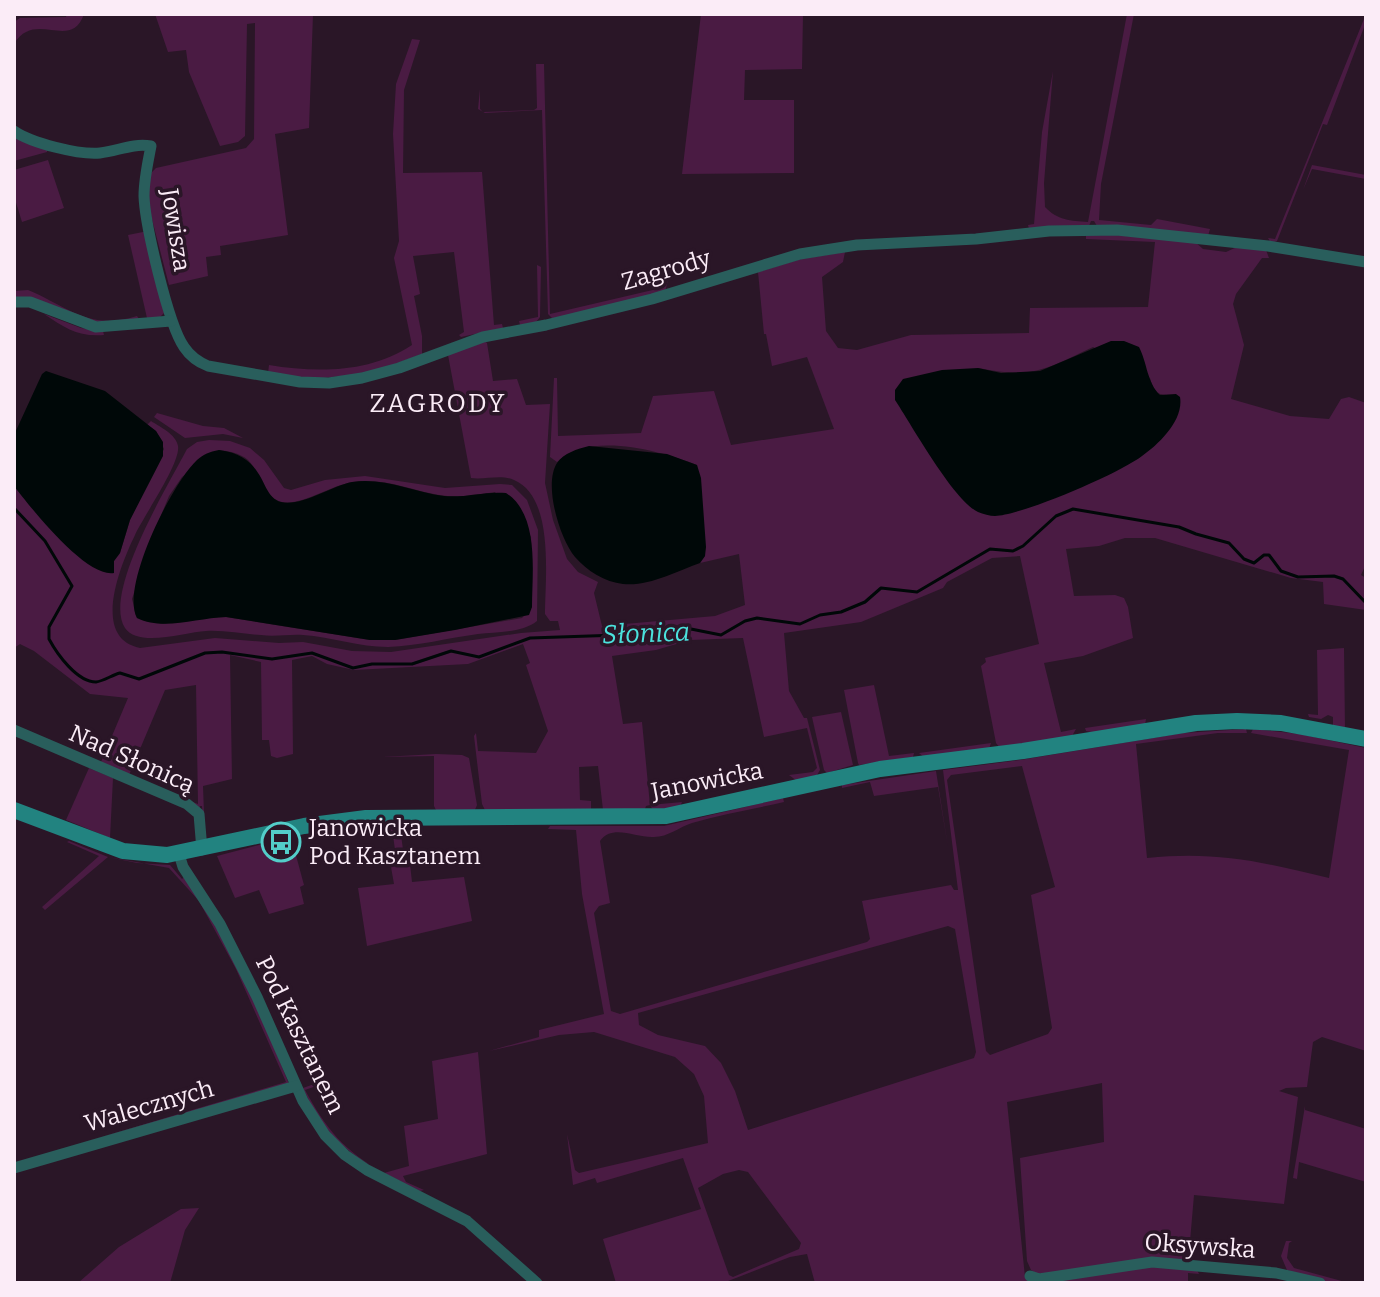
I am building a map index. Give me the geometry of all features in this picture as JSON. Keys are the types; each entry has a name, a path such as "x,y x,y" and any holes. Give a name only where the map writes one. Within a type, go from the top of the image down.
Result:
{"street":[{"name":"Jowisza","path":"14,131 26,138 87,153 103,153 137,144 151,146 145,204 171,321"},
{"name":"Zagrody","path":"171,321 189,354 208,366 300,382 329,383 379,374 483,337 652,299 790,257 857,245 976,239 1049,231 1117,230 1268,246 1366,262"},
{"path":"14,302 30,302 96,327 171,321"},
{"name":"Janowicka","path":"14,810 123,851 179,854 304,826 366,818 666,816 857,773 1023,751 1196,723 1281,723 1366,739"},
{"name":"Nad Słonicą","path":"14,730 187,804 199,814 202,850"},
{"name":"Pod Kasztanem","path":"179,854 183,867 220,924 316,1123 345,1155 379,1177 467,1221 537,1283"},
{"name":"Walecznych","path":"14,1168 296,1086"},
{"name":"Oksywska","path":"1030,1276 1039,1279 1137,1263 1165,1262 1276,1273 1320,1283"}],"shaded area":[{"path":"67,14 84,14 71,30 32,30 14,44 14,22 20,18 66,17"},
{"path":"155,14 313,14 309,128 275,134 288,235 220,246 221,255 206,257 208,276 169,285 147,200 151,173 156,168 246,148 254,139 255,23 247,24 245,136 238,142 220,146 189,72 186,50 168,52"},
{"path":"701,14 803,14 802,69 745,70 744,100 794,100 794,173 682,174"},
{"path":"1127,14 1134,14 1101,184 1099,220 1151,225 1157,219 1210,229 1208,236 1097,226 1094,221 1089,226 1029,229 1028,225 1034,224 1042,132 1053,71 1044,183 1045,207 1059,217 1088,222"},
{"path":"1366,14 1366,22 1327,125 1323,124 1277,241 1271,243 1268,238 1275,239"},
{"path":"412,39 420,40 404,90 403,173 482,172 494,325 502,324 503,328 461,337 459,335 464,332 454,252 413,256 420,294 414,296 422,336 422,354 371,373 313,379 268,373 269,365 324,370 361,366 412,345 394,258 399,241 393,134 396,84"},
{"path":"536,64 544,64 550,314 657,289 668,280 665,292 553,319 548,314 542,110 483,112 537,108"},
{"path":"14,134 47,147 47,152 14,161"},
{"path":"48,160 64,208 22,222 14,196 14,170"},
{"path":"1312,165 1366,175 1366,179 1312,169 1303,190"},
{"path":"148,231 164,313 160,317 147,318 128,235"},
{"path":"1097,233 1194,241 1203,249 1226,252 1239,246 1266,250 1269,258 1262,258 1236,294 1233,304 1244,345 1231,399 1290,416 1329,419 1341,399 1349,397 1366,403 1366,564 1361,575 1366,578 1366,610 1324,604 1323,582 1291,578 1155,538 1125,538 1099,546 1066,549 1074,596 1115,595 1124,598 1133,638 1083,656 1044,663 1061,732 1076,729 1072,736 1000,748 996,743 981,666 986,662 985,658 1039,644 1020,556 992,558 947,582 943,588 861,622 784,633 789,691 804,718 807,718 820,770 817,775 797,781 789,775 813,772 817,768 807,728 764,737 743,638 690,640 656,650 612,656 623,724 642,722 650,805 644,812 603,810 598,766 579,767 580,800 591,801 591,810 485,810 474,736 476,733 478,751 536,753 548,731 526,665 530,663 523,644 468,664 354,670 327,664 312,656 292,660 293,754 277,758 271,756 269,740 262,740 261,662 230,655 232,779 203,786 205,839 202,806 199,812 180,797 198,804 196,685 165,690 129,775 101,762 128,698 90,694 34,651 20,644 14,648 14,486 51,528 114,561 164,449 156,431 147,425 151,421 167,431 178,446 174,465 135,535 117,581 113,615 116,630 125,641 140,648 215,638 303,642 352,651 391,652 560,630 558,621 550,621 545,614 545,540 536,503 527,489 514,480 504,477 471,478 448,355 484,341 487,343 493,381 517,379 526,405 550,404 545,483 553,520 567,559 578,572 598,582 594,593 602,626 715,616 745,605 739,554 700,563 705,556 697,465 664,454 626,447 588,447 557,462 550,457 554,378 557,378 558,436 641,433 653,396 714,391 731,445 834,429 807,357 772,366 764,334 758,272 801,259 845,252 843,262 822,277 826,331 838,348 857,350 911,335 1029,333 1030,308 1148,307 1155,242 1086,239 1086,235","holes":["1093,347 1150,378 1156,391 1167,395 1112,473 1010,513 978,368 1012,373 1038,370"]},
{"path":"537,265 541,267 540,317 536,322 520,325 519,321 538,317"},
{"path":"28,290 92,319 120,320 137,316 139,319 109,325 14,299 14,291"},
{"path":"44,314 81,328 103,331 104,335 87,335 72,330"},
{"path":"1111,341 1124,341 1139,347 1160,395 1176,394 1180,397 1174,423 1156,445 1131,463 1027,509 995,516 978,512 968,505 945,478 895,400 895,390 903,379 942,370 1040,371"},
{"path":"46,371 105,391 156,431 163,442 163,456 130,520 120,553 114,561 114,573 102,572 89,565 60,540 14,486 14,435"},
{"path":"157,413 203,426 224,428 243,438 223,434 185,438 154,417"},
{"path":"230,441 250,448 264,460 284,488 291,490 325,480 365,476 445,488 512,485 527,500 538,530 537,621 509,631 388,647 303,635 266,636 213,631 151,638 131,634 125,628 120,612 122,590 130,565 153,512 187,449 197,442","holes":["219,450 238,454 248,460 270,495 282,502 298,501 344,484 364,481 446,496 495,492 531,537 532,607 522,618 395,640 370,640 226,617 163,624 137,618 132,599 169,496 182,477"]},
{"path":"589,446 667,454 697,465 701,478 706,547 700,563 652,581 633,584 603,578 575,557 555,512 553,473 560,460 571,452"},
{"path":"219,450 246,460 274,499 281,502 298,502 344,484 364,481 444,496 506,493 524,515 532,545 532,607 529,615 395,640 370,640 226,617 169,624 137,618 134,603 136,583 151,536 187,472 197,460"},
{"path":"1344,648 1345,730 1333,727 1333,717 1328,715 1321,719 1309,717 1308,714 1318,715 1317,650"},
{"path":"874,685 889,756 914,753 913,757 859,765 844,690"},
{"path":"841,712 853,765 827,773 812,717"},
{"path":"1146,719 1145,725 1097,733 1085,728"},
{"path":"1246,729 1247,733 1218,733 1136,744 1147,858 1196,856 1239,859 1329,878 1349,750 1251,733 1253,729 1300,734 1366,748 1366,1051 1322,1037 1313,1042 1307,1087 1279,1091 1298,1097 1284,1204 1194,1195 1189,1253 1185,1260 1037,1274 1027,1261 1020,1158 1104,1142 1102,1083 1007,1102 1025,1277 1137,1265 1196,1268 1199,1274 1188,1273 1188,1283 815,1283 807,1254 790,1257 723,1283 616,1283 603,1239 701,1209 683,1158 597,1183 595,1178 573,1185 567,1134 575,1170 579,1173 708,1143 704,1096 694,1074 675,1057 594,1032 559,1035 489,1051 539,1037 539,1030 604,1014 582,894 576,830 548,829 550,826 664,826 783,798 784,802 703,820 663,836 617,832 600,841 610,903 599,906 594,913 611,1011 620,1014 867,942 870,939 862,901 951,885 958,890 943,770 1183,733","holes":["1022,766 1055,887 1031,895 1052,1028 1048,1034 990,1055 986,1051 947,780 951,775","948,926 955,929 976,1052 974,1058 748,1130 735,1091 721,1063 705,1046 658,1035 639,1025 638,1013","739,1170 748,1172 801,1243 799,1249 733,1277 729,1275 698,1188 723,1174"]},
{"path":"991,743 989,749 925,758 919,753"},
{"path":"436,754 469,758 477,805 474,812 437,812 434,806 434,756 382,757"},
{"path":"89,768 113,778 110,838 66,820"},
{"path":"936,771 948,847 938,787 874,796 870,782 842,788 842,785"},
{"path":"682,802 679,809 654,812 650,805"},
{"path":"418,824 417,830 405,831 401,835 405,864 410,864 412,882 464,877 472,921 367,946 358,888 394,884 391,867 397,865 393,835 388,830 373,831 374,826"},
{"path":"291,837 304,885 300,887 304,904 269,914 259,890 235,898 217,856 278,840 279,843"},
{"path":"69,841 108,857 45,910 42,907 99,856"},
{"path":"143,863 170,865 182,879 185,876 199,895 254,998 289,1084 98,1138 286,1082 236,969 199,901 169,868"},
{"path":"478,1052 487,1154 403,1176 406,1182 424,1190 420,1191 384,1173 409,1166 404,1126 438,1119 432,1061"},
{"path":"319,1085 305,1090 321,1116 337,1138 375,1168 337,1140 313,1109 303,1088"},
{"path":"1305,1106 1305,1110 1366,1129 1366,1182 1299,1162 1297,1179 1293,1178"},
{"path":"199,1208 185,1230 170,1283 78,1283 119,1247 181,1209"},
{"path":"1286,1241 1292,1241 1287,1258 1294,1268 1349,1283 1329,1283 1287,1270 1281,1256"}],"waterway":[{"name":"Słonica","path":"14,508 45,541 72,586 49,627 49,639 75,672 96,682 120,673 139,679 205,653 222,652 272,659 312,653 353,668 372,664 412,664 451,651 479,657 530,638 649,634 691,629 721,635 745,621 757,618 800,624 865,602 881,588 917,592 990,549 1013,551 1023,546 1056,516 1073,509 1179,527 1229,543 1244,559 1254,563 1269,555 1281,571 1298,577 1334,576 1343,579 1366,603"}],"place":[{"name":"Janowicka Pod Kasztanem","path":"281,842"}],"district":[{"name":"ZAGRODY","path":"438,403"}]}
